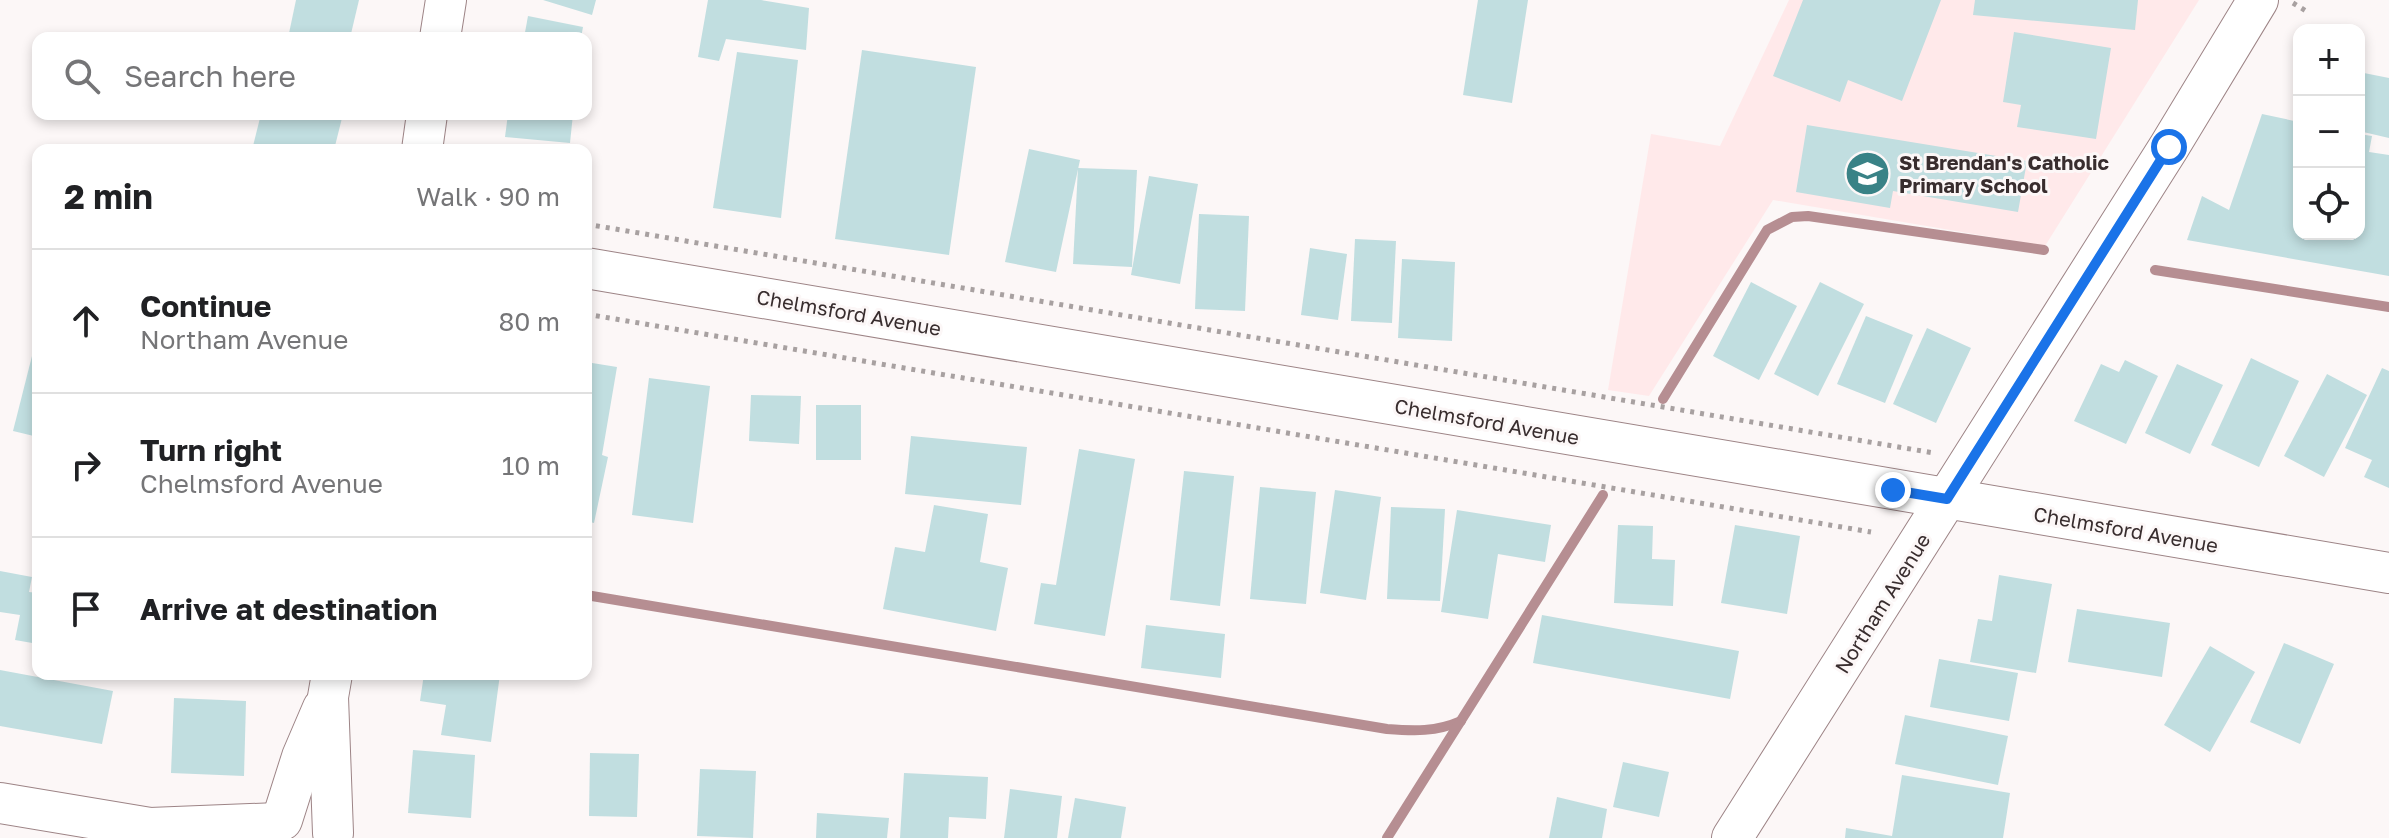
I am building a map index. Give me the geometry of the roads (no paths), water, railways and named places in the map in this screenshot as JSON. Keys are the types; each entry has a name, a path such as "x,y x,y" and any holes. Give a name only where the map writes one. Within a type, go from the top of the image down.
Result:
{"street":[{"path":"441,32 446,0"},
{"name":"Northam Avenue","path":"1732,838 2161,161 2258,0"},
{"path":"423,144 426,120"},
{"name":"Chelmsford Avenue","path":"592,269 2389,573"},
{"path":"275,827 330,685"},
{"path":"330,685 335,837"},
{"path":"0,803 164,833 275,827 305,816 316,819 335,837"}],"waterway":[{"path":"1663,399 1767,230 1792,217 1808,216 2044,250"},
{"path":"2155,270 2389,307"},
{"path":"1387,838 1603,495"},
{"path":"592,596 1387,729 1425,730 1461,721"}],"place":[{"name":"St Brendan's Catholic Primary School","path":"1868,173"}]}
